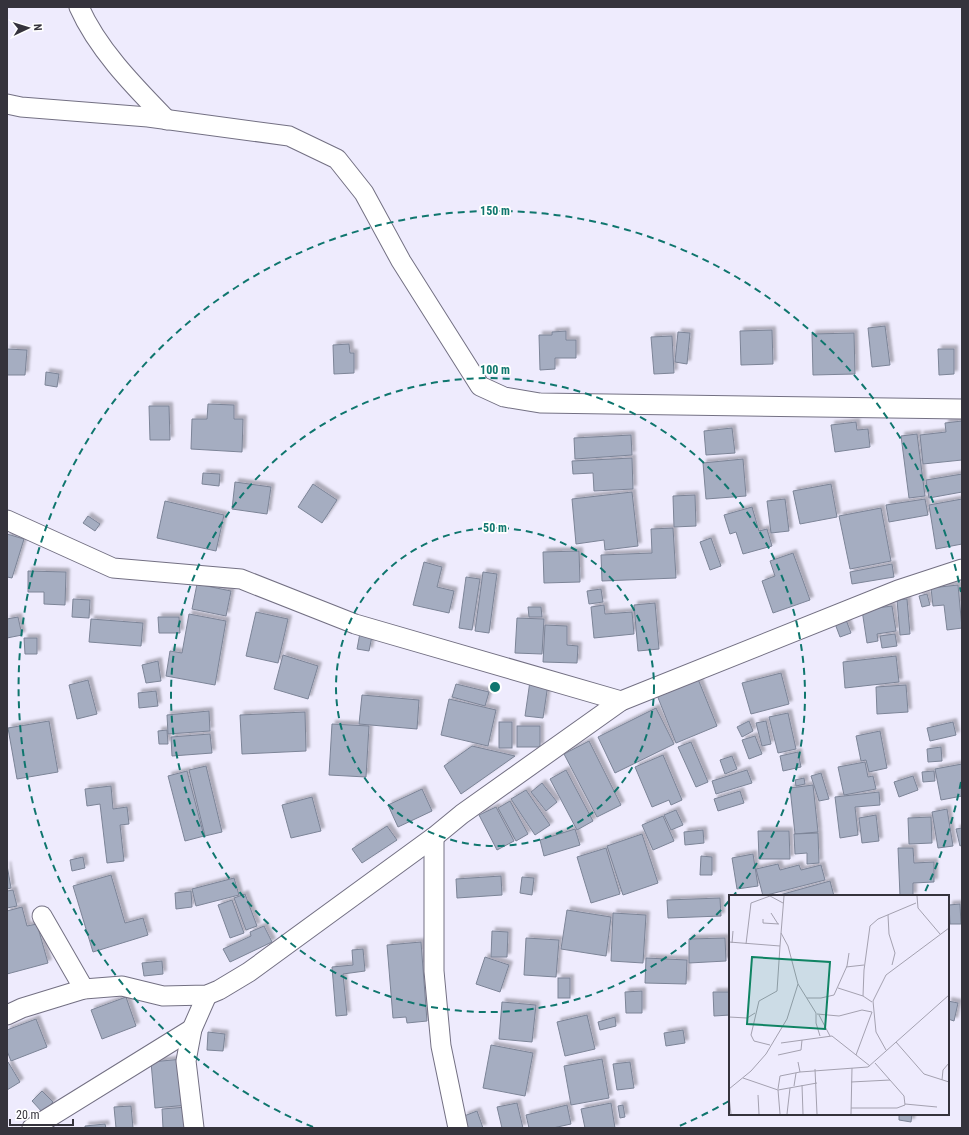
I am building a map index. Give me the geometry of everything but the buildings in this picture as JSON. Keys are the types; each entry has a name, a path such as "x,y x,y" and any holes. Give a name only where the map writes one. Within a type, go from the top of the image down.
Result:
{"street":[{"path":"79,7 86,22 124,76 167,120"},
{"path":"7,104 167,120 289,136 337,159 364,193 401,261 480,386 504,397 540,403 962,409"},
{"path":"7,520 114,568 241,580 355,624 620,701"},
{"path":"7,1015 22,1008 84,989 122,986 163,996 207,995 219,990 249,972 434,837 462,814 620,701 898,590 962,569"},
{"path":"434,837 435,978 441,1046 458,1128"},
{"path":"42,916 84,989"},
{"path":"194,1128 186,1061 192,1029 207,995"},
{"path":"32,1128 192,1029"}]}
